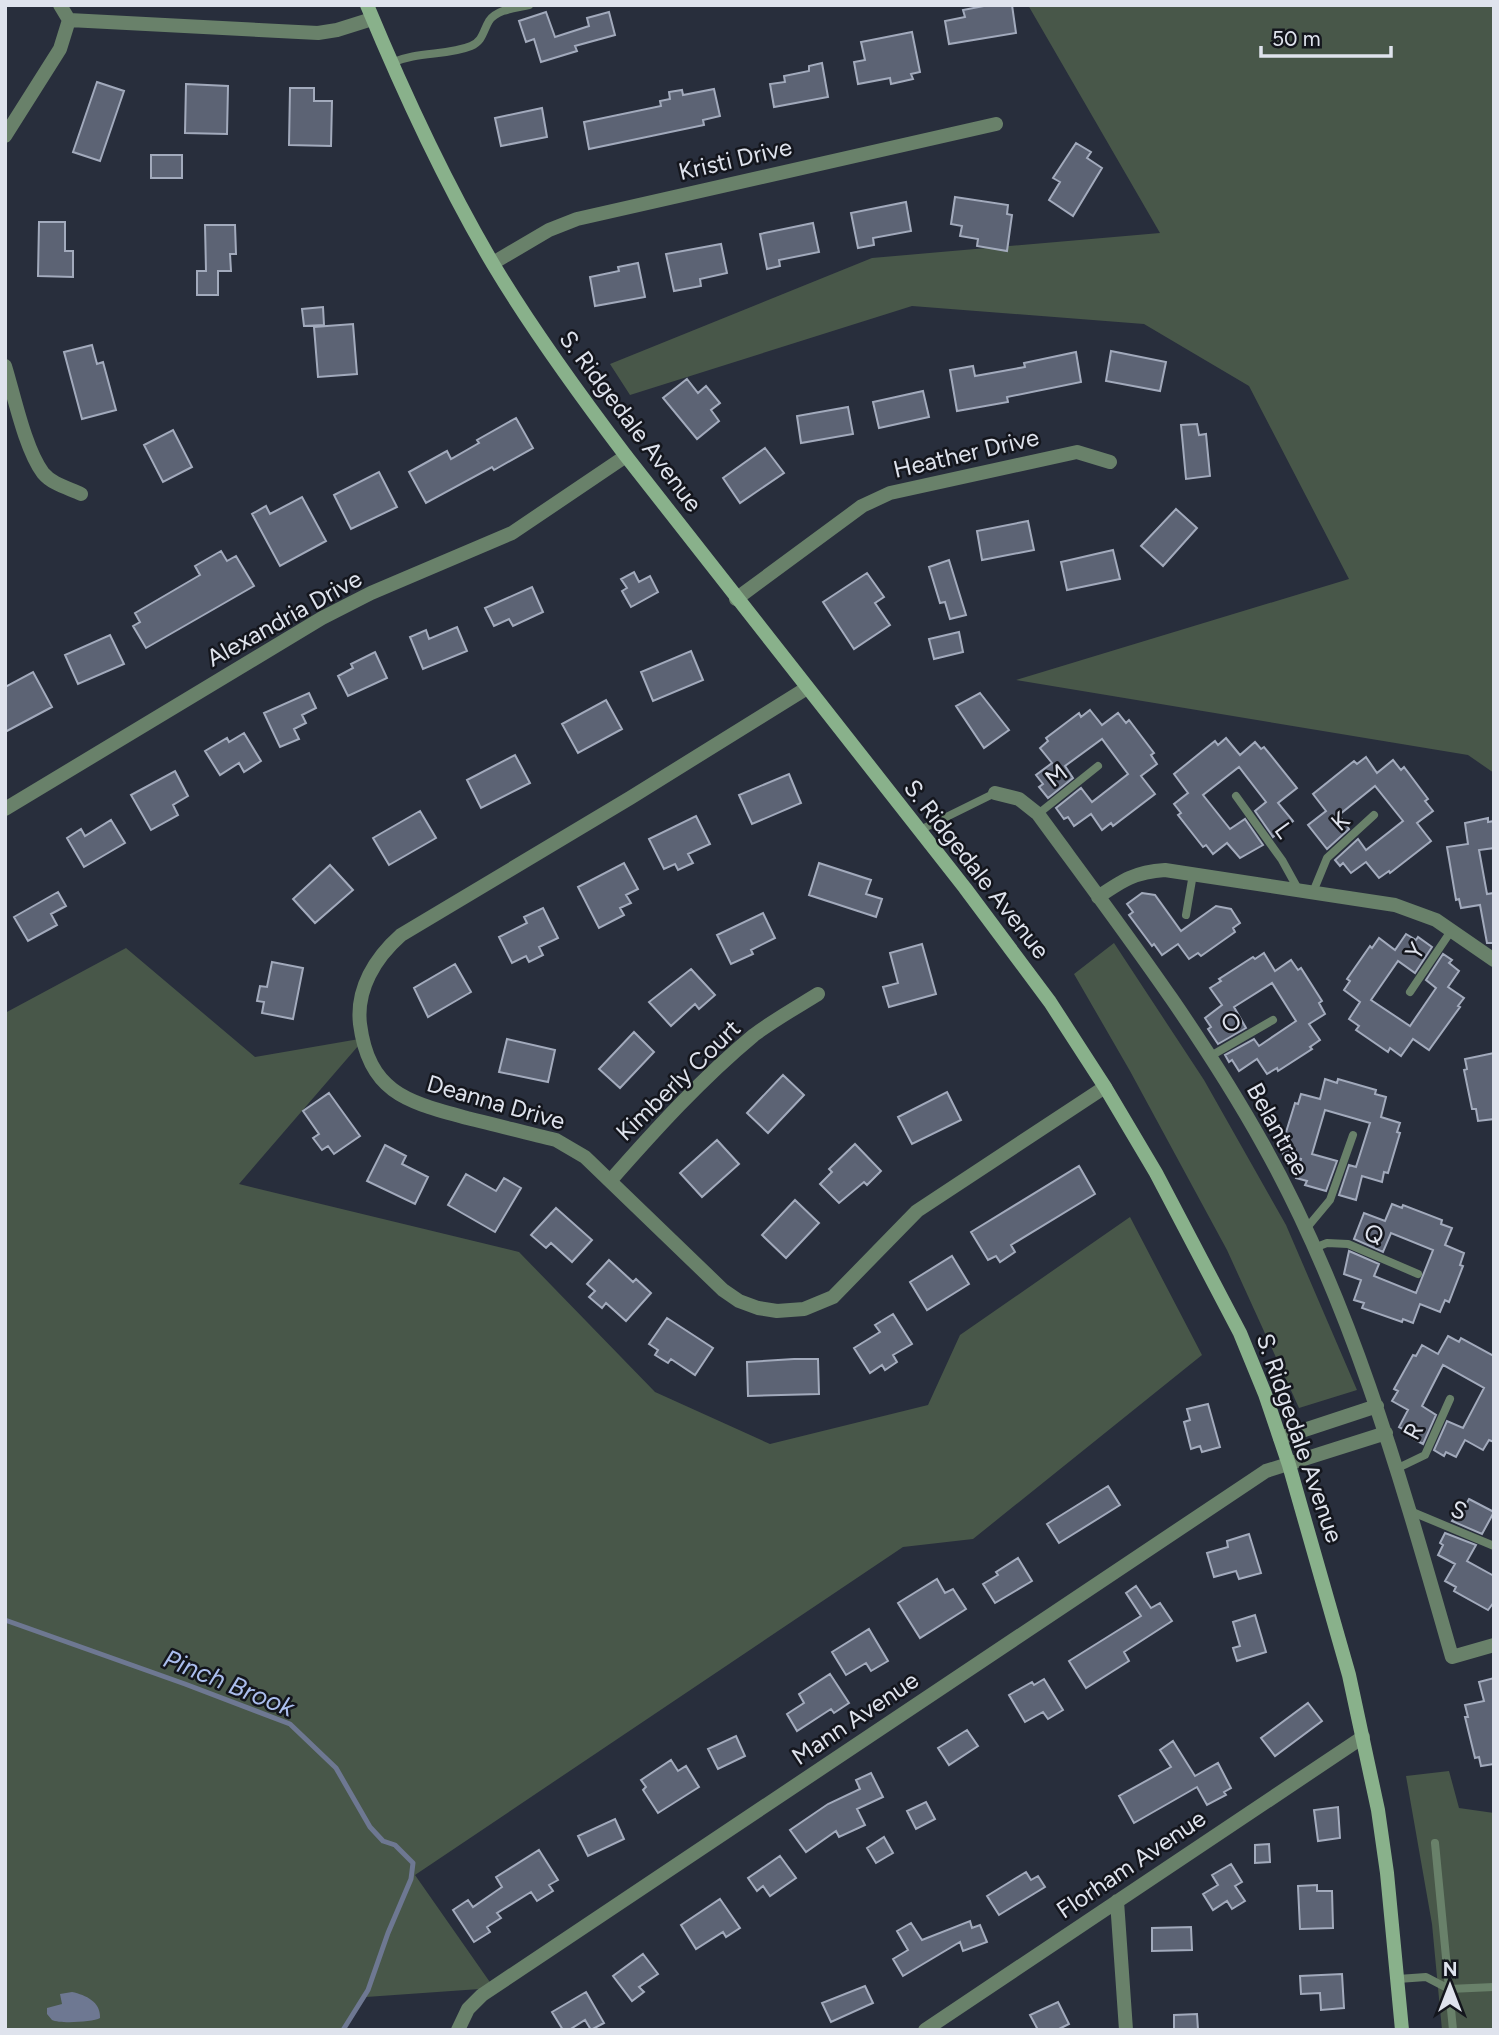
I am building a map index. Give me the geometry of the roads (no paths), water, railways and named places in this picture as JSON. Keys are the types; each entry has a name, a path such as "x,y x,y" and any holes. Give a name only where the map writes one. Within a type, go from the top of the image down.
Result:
{"main road":[{"name":"S. Ridgedale Avenue","path":"369,12 432,152 492,263 577,391 736,599 920,830 1050,1002 1105,1087 1204,1260 1240,1333 1280,1438 1349,1675 1383,1844 1402,2030"}],"street":[{"path":"5,136 60,50 69,20 60,5"},
{"path":"69,20 318,33 337,30 369,12"},
{"name":"Kristi Drive","path":"492,263 549,230 576,219 996,124"},
{"path":"5,366 26,434 43,474 81,494"},
{"name":"Heather Drive","path":"736,599 862,506 890,493 1077,452 1110,462"},
{"name":"Alexandria Drive","path":"5,809 322,618 371,593 512,533 626,456"},
{"name":"Deanna Drive","path":"807,688 401,935 386,948 374,964 361,1001 363,1044 371,1062 392,1090 417,1105 556,1140 585,1157 723,1290 739,1301 777,1311 804,1309 823,1303 839,1293 917,1210 1105,1087"},
{"name":"Belantrae","path":"995,793 1019,799 1038,814 1185,1018 1264,1147 1332,1287 1377,1406 1398,1468 1452,1657 1494,1645"},
{"path":"1098,897 1127,877 1146,871 1165,870 1395,905 1425,915 1494,960"},
{"name":"Kimberly Court","path":"610,1181 671,1112 719,1066 757,1033 818,994"},
{"path":"1280,1438 1377,1406"},
{"path":"1289,1465 1386,1433"},
{"name":"Mann Avenue","path":"458,2028 468,2009 482,1995 1266,1471 1289,1465"},
{"name":"Florham Avenue","path":"925,2030 1363,1737"},
{"path":"1116,1901 1126,2030"}],"lane":[{"path":"391,63 408,55 466,48 478,43 490,19 502,12 529,5"},
{"name":"M","path":"1038,814 1098,766"},
{"path":"920,830 995,793"},
{"name":"L","path":"1236,796 1306,891"},
{"name":"K","path":"1306,891 1327,858 1374,815"},
{"path":"1186,915 1193,874"},
{"name":"Y","path":"1410,992 1451,931"},
{"name":"O","path":"1209,1057 1273,1020"},
{"path":"1306,1230 1330,1200 1353,1135"},
{"name":"Q","path":"1314,1248 1337,1242 1348,1244 1418,1274"},
{"name":"R","path":"1398,1468 1425,1455 1450,1399"},
{"name":"S","path":"1410,1511 1494,1545"},
{"path":"1435,1843 1453,2030"},
{"path":"1398,1979 1426,1977 1449,1989 1494,1987"}],"water":[{"path":"72,1992 92,2000 100,2012 100,2018 76,2022 52,2020 47,2014 47,2008 62,2004 60,1994"}],"waterway":[{"name":"Pinch Brook","path":"5,1620 290,1724 336,1768 370,1827 383,1841 395,1845 413,1863 411,1879 368,1990 343,2030"}]}
